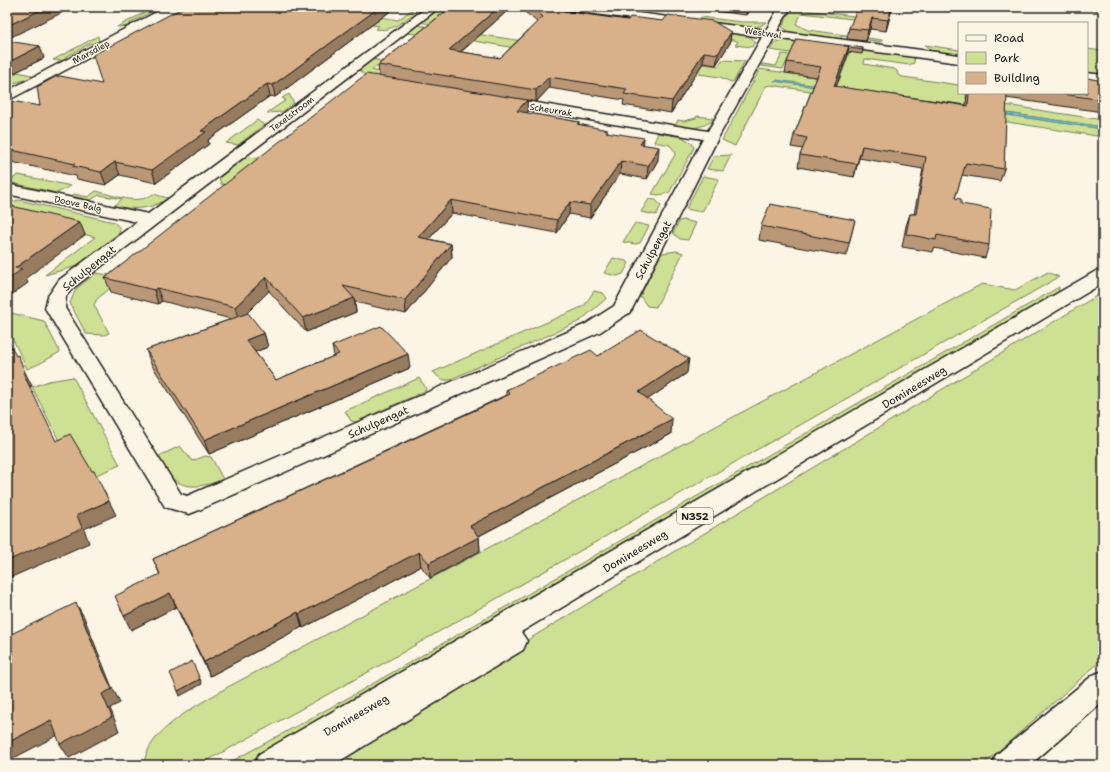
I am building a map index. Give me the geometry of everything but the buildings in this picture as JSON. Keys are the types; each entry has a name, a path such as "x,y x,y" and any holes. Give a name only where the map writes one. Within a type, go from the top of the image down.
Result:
{"main road":[{"name":"Marsdiep","path":"9,95 175,7"},
{"name":"Domineesweg","path":"270,765 1103,275"},
{"name":"Domineesweg","path":"304,765 1103,287"}],"street":[{"name":"Texelstroom","path":"150,220 434,7"},
{"name":"Westwal","path":"567,7 958,59"},
{"name":"Schulpengat","path":"150,220 66,284 57,296 55,308 173,501 189,506 593,328 622,309 712,136 785,7"},
{"path":"343,76 359,78"},
{"path":"1088,77 1103,79"},
{"name":"Scheurrak","path":"484,99 712,136"},
{"name":"Doove Balg","path":"7,188 150,220"},
{"path":"1007,765 1103,684"}],"green space":[{"path":"155,7 166,7 155,10 130,23 130,26 117,27"},
{"path":"274,7 345,11 398,20 411,10 416,12 398,25 382,30 376,29 379,26 294,14"},
{"path":"440,7 452,7 430,24 420,22"},
{"path":"791,10 804,10 862,17 861,20 802,13 796,24 808,30 882,40 882,42 842,36 840,40 792,33 782,27"},
{"path":"701,17 742,22 766,22 754,27 734,27 698,21"},
{"path":"417,25 562,47 719,66 722,60 745,61 734,81 731,82 720,77 515,48 434,34 430,36 408,33"},
{"path":"695,27 748,35 755,41 752,47 735,45 738,42 734,40 703,36"},
{"path":"98,36 99,42 89,44 66,57 67,60 53,60"},
{"path":"789,40 809,43 807,48 794,46 791,53 770,50 775,42"},
{"path":"925,45 958,50 958,55 932,52"},
{"path":"851,48 915,56 914,63 909,65 865,59 864,64 894,69 897,71 898,75 903,77 958,85 958,94 966,94 966,99 1103,120 1103,127 836,88 775,81 1103,129 1103,137 771,85 766,86 735,146 722,140 760,69 839,81"},
{"path":"1088,49 1103,51 1103,75 1088,73"},
{"path":"782,54 790,55 783,69 761,66 762,64 776,66"},
{"path":"372,59 383,61 372,70 383,73 378,77 365,75 360,71"},
{"path":"18,72 31,75 32,78 7,85 7,76 11,76"},
{"path":"289,94 294,103 282,112 267,113 286,100 282,98"},
{"path":"697,116 713,118 706,125 690,128 674,127 678,120 684,121 696,118"},
{"path":"257,120 264,125 238,145 226,143"},
{"path":"658,133 682,137 692,143 694,148 669,193 658,195 652,194 676,153 670,145 654,142"},
{"path":"731,155 723,171 707,169 714,156"},
{"path":"250,157 271,161 238,187 221,184 219,178 244,158"},
{"path":"18,175 71,186 57,193 8,182"},
{"path":"703,176 719,179 702,212 686,209"},
{"path":"96,191 118,197 133,199 140,199 153,194 168,198 148,207 128,208 114,206 122,199 99,195 91,200 72,196 74,194 88,197"},
{"path":"649,199 656,200 661,206 656,215 641,212"},
{"path":"19,200 114,222 120,228 119,233 77,266 45,275 95,237 7,216 7,203"},
{"path":"683,220 696,223 688,240 680,239 673,233 679,221"},
{"path":"635,223 649,226 640,243 635,244 623,242"},
{"path":"677,251 683,253 656,307 647,306 640,296 662,253"},
{"path":"613,258 629,263 623,274 617,276 604,273"},
{"path":"136,267 97,299 94,305 109,333 104,335 86,334 70,303 76,289 96,273 109,275 118,268"},
{"path":"1048,272 1059,277 370,671 234,746 199,765 144,765 147,752 164,730 189,711 226,688 982,284 1015,290"},
{"path":"1059,287 1058,296 255,765 225,765 355,694"},
{"path":"594,291 603,293 607,298 580,321 449,380 442,380 433,372 584,306"},
{"path":"1103,292 1103,659 983,765 320,765 614,588"},
{"path":"7,312 44,321 60,352 27,369 7,327"},
{"path":"73,377 120,465 80,482 32,387 49,381"},
{"path":"419,378 426,388 425,391 356,422 351,421 345,411"},
{"path":"180,446 192,461 205,456 211,457 223,479 210,484 190,486 184,485 172,478 157,457"}],"water":[{"path":"777,80 1103,127 1103,129 774,81"}]}
